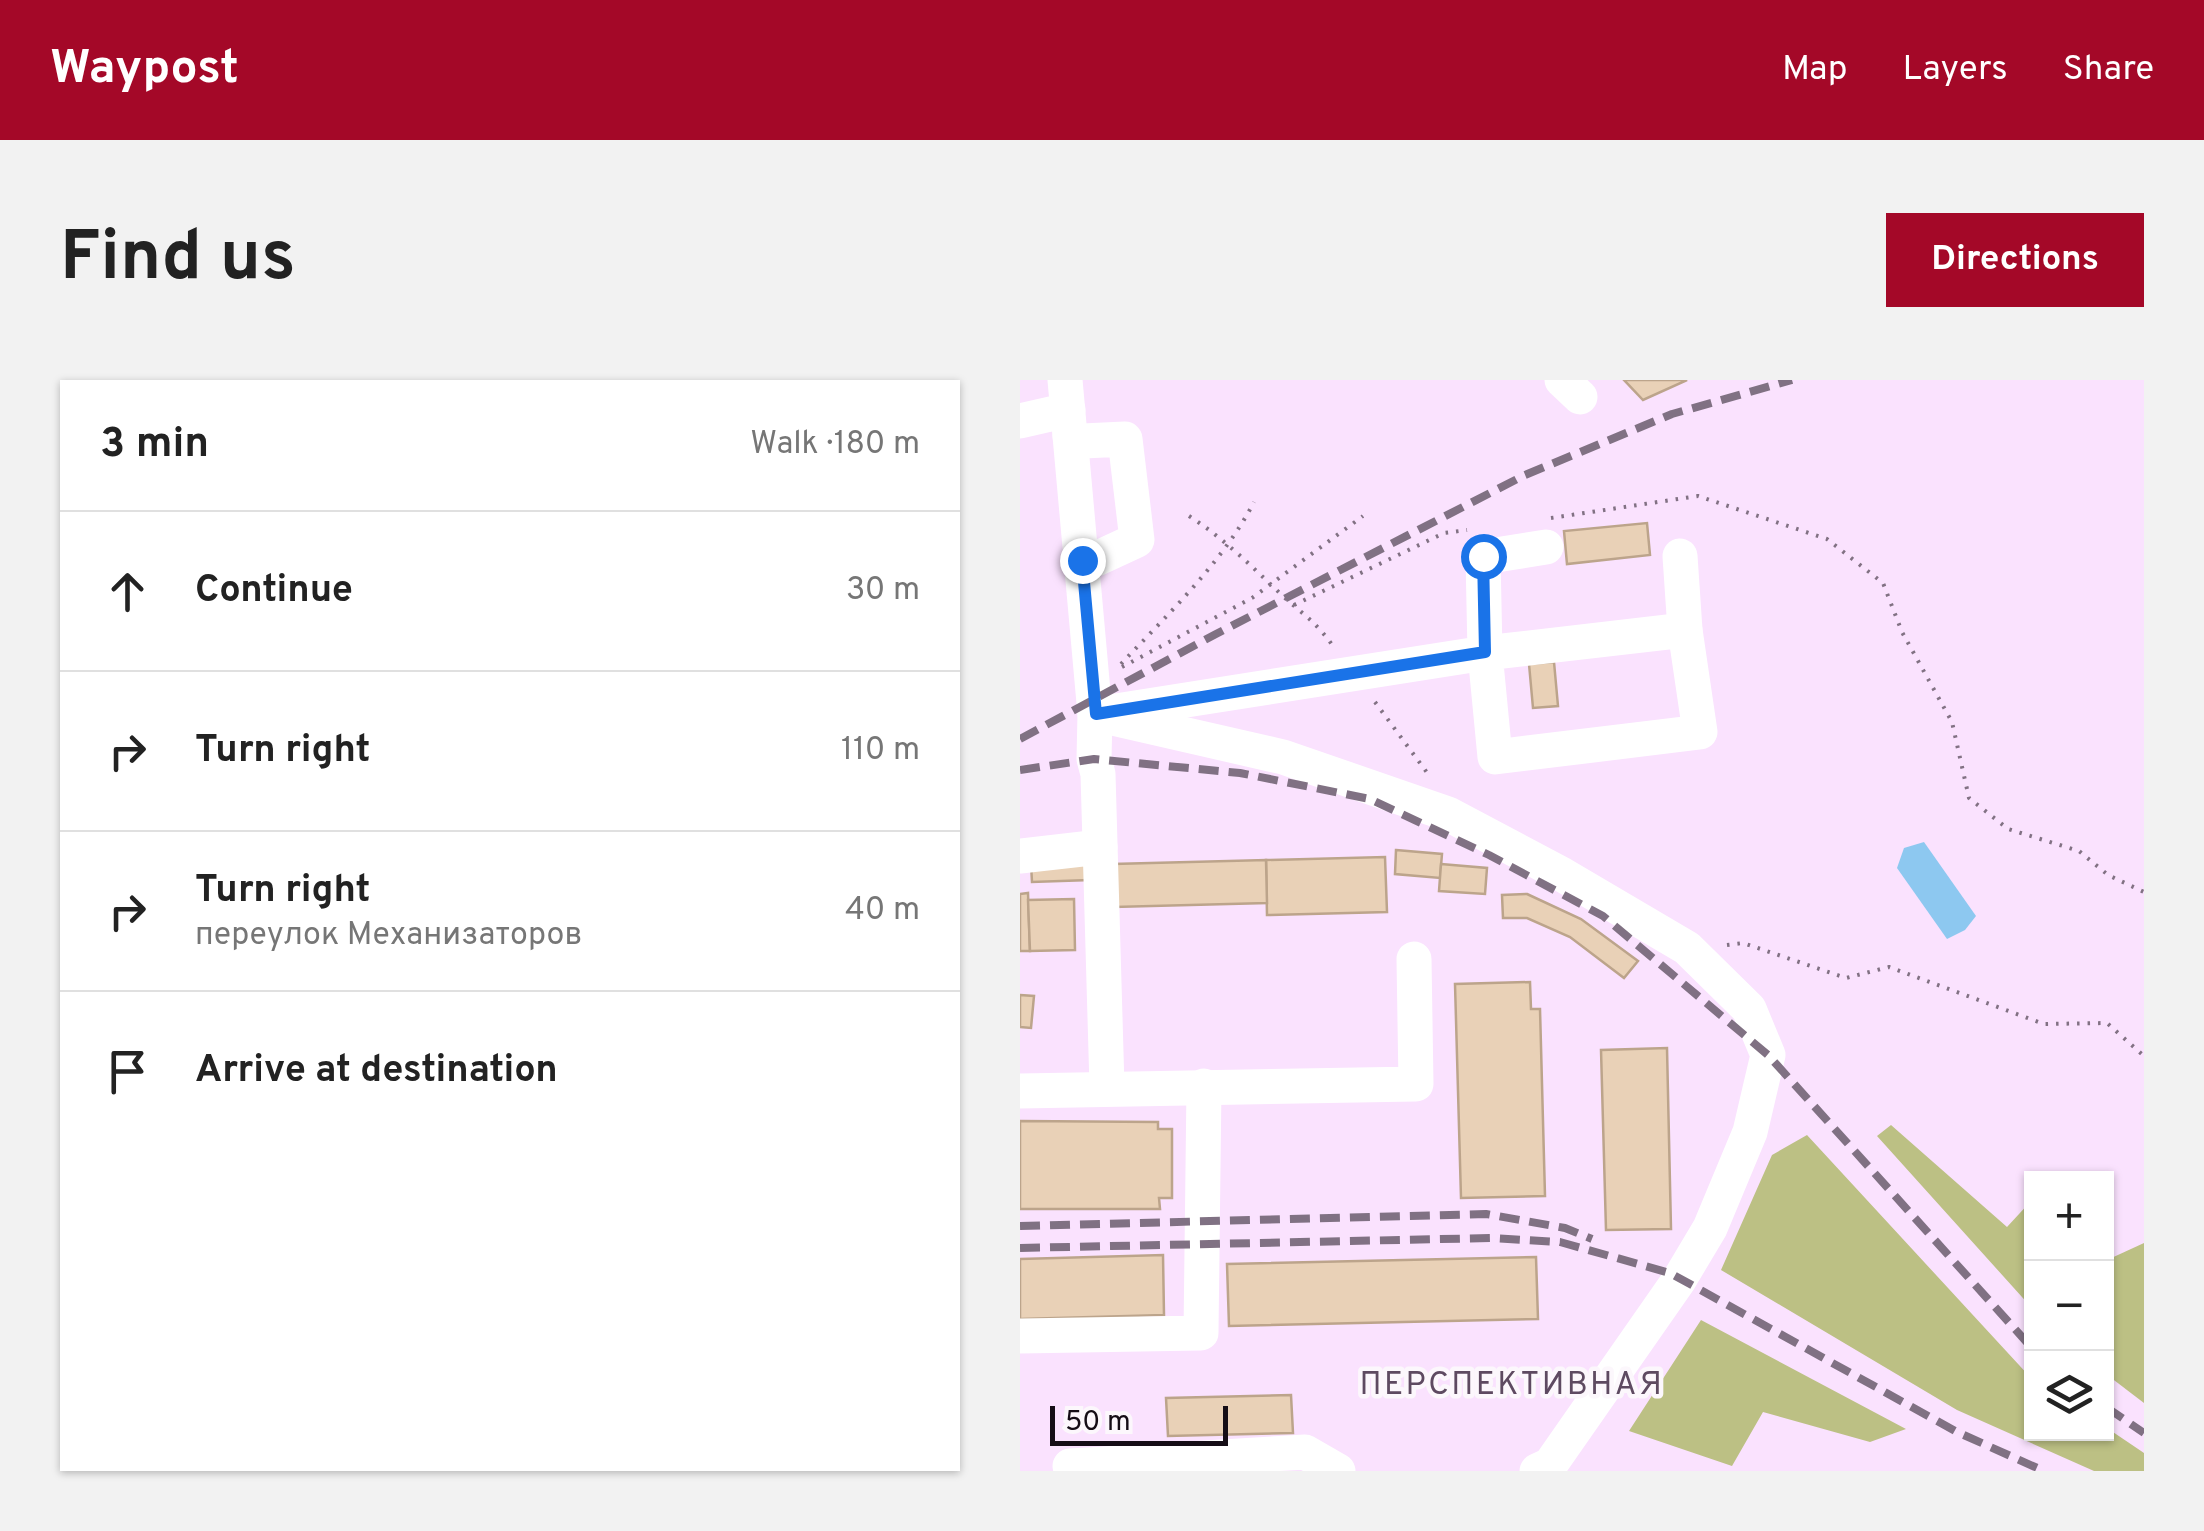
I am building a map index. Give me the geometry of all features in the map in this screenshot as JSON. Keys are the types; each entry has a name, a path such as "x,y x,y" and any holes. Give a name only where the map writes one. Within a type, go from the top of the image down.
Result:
{"street":[{"path":"1020,421 1068,409"},
{"path":"1068,409 1096,714 1094,759 1098,774 1107,1087"},
{"path":"1068,409 1084,441 1125,439 1137,540 1096,559 1082,560"},
{"path":"1544,533 1483,556 1485,652 1495,757 1700,732 1685,630 1680,556"},
{"path":"1096,714 1485,652 1685,630"},
{"path":"1096,714 1284,757 1448,814 1563,874 1688,948 1749,1008 1768,1055 1750,1132 1710,1228 1679,1280 1550,1465 1537,1471"},
{"path":"1020,856 1100,846"},
{"path":"1020,1091 1416,1084 1414,959"},
{"path":"1020,1336 1202,1334 1204,1086"},
{"path":"1070,1466 1305,1452 1338,1471"}],"path":[{"path":"1544,533 1698,496 1827,539 1883,583 1902,632 1952,722 1968,798 2008,829 2079,851 2108,875 2144,892"},
{"path":"1254,502 1242,526 1172,610 1114,671 1252,598 1364,516"},
{"path":"1294,605 1444,533 1483,528"},
{"path":"1688,948 1743,944 1846,978 1889,966 2044,1024 2106,1024 2144,1056"}],"green space":[{"path":"1891,1125 2007,1227 2024,1209 2024,1299 1877,1136"},
{"path":"1807,1135 2024,1370 2024,1440 1957,1410 1721,1270 1772,1155"},
{"path":"2144,1243 2144,1403 2114,1380 2114,1257"},
{"path":"1701,1320 1906,1429 1870,1442 1763,1412 1732,1466 1629,1431"},
{"path":"2114,1433 2144,1453 2144,1471 2094,1471 2027,1441 2114,1441"}],"water":[{"path":"1924,842 1976,916 1965,930 1947,939 1897,868 1904,848"}],"building":[{"path":"1624,380 1687,380 1643,400"},
{"path":"1647,523 1650,555 1567,564 1564,531"},
{"path":"1554,662 1558,706 1533,708 1529,664"},
{"path":"1396,850 1442,854 1440,878 1395,874"},
{"path":"1385,857 1387,912 1267,915 1266,860"},
{"path":"1266,860 1267,903 1114,907 1113,864"},
{"path":"1089,862 1090,880 1032,882 1031,864"},
{"path":"1441,864 1487,868 1485,894 1439,891"},
{"path":"1028,893 1030,951 1020,951 1020,894"},
{"path":"1527,894 1581,919 1638,961 1624,978 1570,937 1527,918 1503,918 1502,895"},
{"path":"1074,899 1075,950 1030,951 1028,900"},
{"path":"1530,982 1531,1009 1540,1009 1545,1196 1461,1198 1455,984"},
{"path":"1020,995 1034,996 1031,1028 1020,1027"},
{"path":"1667,1048 1671,1229 1606,1230 1601,1050"},
{"path":"1020,1121 1158,1122 1158,1129 1172,1129 1172,1198 1159,1198 1160,1209 1020,1209"},
{"path":"1163,1255 1164,1315 1020,1319 1020,1259"},
{"path":"1536,1257 1538,1319 1229,1326 1227,1264"},
{"path":"1291,1395 1293,1433 1168,1436 1166,1398"}],"railway":[{"path":"1020,739 1525,475 1672,414 1792,380"},
{"path":"1020,770 1094,759 1240,773 1370,799 1489,855 1603,916 1768,1055 2024,1339"},
{"path":"1020,1226 1486,1214 1565,1228 1592,1239"},
{"path":"1020,1248 1492,1238 1560,1242 1670,1273 1957,1432 2044,1471"},
{"path":"2114,1412 2144,1433"}],"district":[{"name":"ПЕРСПЕКТИВНАЯ","path":"1512,1386"}],"route":[{"path":"1082,560 1096,714 1485,652 1483,556"}]}
